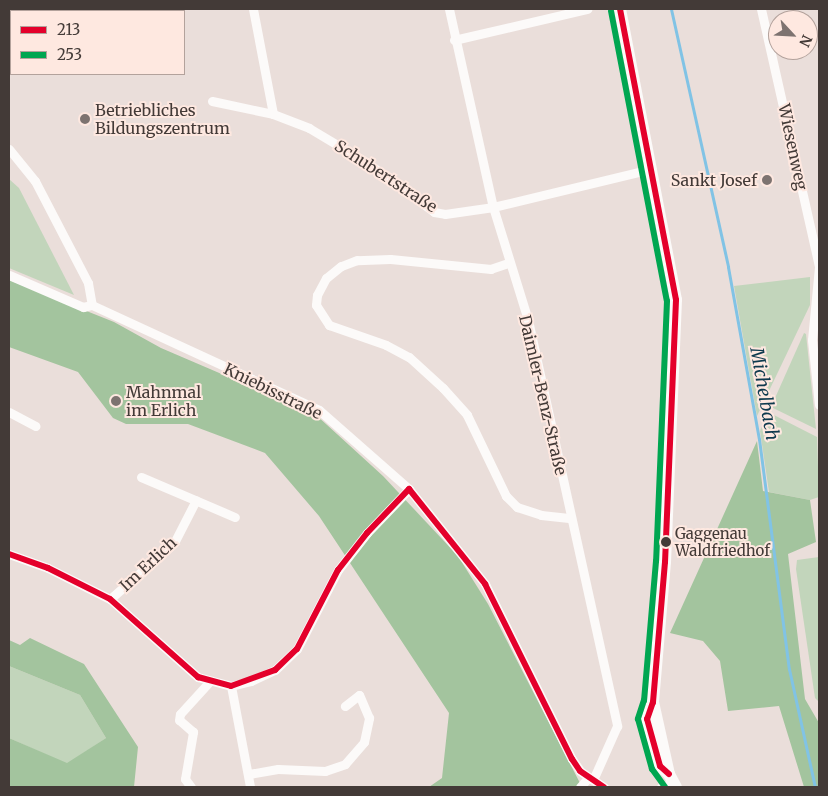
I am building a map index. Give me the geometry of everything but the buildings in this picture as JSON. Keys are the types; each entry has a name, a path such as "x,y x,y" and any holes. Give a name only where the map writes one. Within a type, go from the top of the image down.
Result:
{"main road":[{"path":"620,9 673,278 676,324 666,542 653,702 648,719 652,741 660,766 670,783"}],"street":[{"path":"253,9 273,114"},
{"name":"Daimler-Benz-Straße","path":"449,9 454,40 493,207 508,263 528,320 569,518 617,726 591,779 580,787"},
{"path":"454,40 586,9"},
{"name":"Wiesenweg","path":"761,9 819,267 812,340 819,406"},
{"name":"Schubertstraße","path":"212,101 273,114 309,128 338,144 434,212 445,214 493,207 651,168"},
{"path":"9,148 35,181 88,283 92,305"},
{"path":"508,263 491,269 390,258 357,260 340,266 326,278 317,295 316,305 329,325 366,337 409,357 443,388 466,415 506,496 517,507 540,515 569,518"},
{"name":"Kniebisstraße","path":"9,275 83,307 92,305 319,410 409,490 486,584 572,759 591,779 604,787"},
{"path":"9,412 35,426"},
{"path":"142,477 235,517"},
{"path":"9,554 48,568 110,599 179,663 210,681 231,686 251,681 275,670 297,649 338,570 367,533 409,490"},
{"name":"Im Erlich","path":"110,599 174,542 196,500"},
{"path":"191,787 185,779 193,732 179,720 180,714 210,681"},
{"path":"231,686 250,787"},
{"path":"249,774 278,769 325,771 345,764 364,742 369,718 359,695 345,706"}],"green space":[{"path":"9,179 19,188 74,295 9,268"},
{"path":"810,277 810,305 757,416 734,286"},
{"path":"9,280 114,322 161,348 315,414 383,476 458,556 488,604 582,787 429,787 442,778 449,713 319,516 265,453 188,424 126,424 113,418 78,372 9,347"},
{"path":"804,333 806,334 816,429 771,407"},
{"path":"768,412 817,437 819,497 810,500 769,492 760,431"},
{"path":"757,441 763,491 810,500 816,542 788,554 805,699 819,723 819,787 804,787 779,706 728,711 720,661 703,641 670,633"},
{"path":"819,557 819,702 815,698 796,569 797,560"},
{"path":"30,638 84,664 138,747 134,787 9,787 9,738 67,763 106,738 80,695 9,666 9,640 20,645"},
{"path":"9,666 80,695 106,738 67,764 9,738"}],"waterway":[{"name":"Michelbach","path":"671,9 728,267 759,439 789,669 815,787"}],"transit line":[{"name":"213","path":"620,9 676,300 665,562 653,702 647,719 660,766 669,774"},
{"name":"253","path":"611,11 667,301 656,561 644,700 638,719 652,769 665,787"},
{"name":"213","path":"9,554 48,568 110,599 198,677 231,686 275,670 297,649 338,570 367,533 409,489 485,584 572,759 580,771 604,787"}],"place":[{"name":"Betriebliches Bildungszentrum","path":"85,119"},
{"name":"Sankt Josef","path":"767,180"},
{"name":"Mahnmal im Erlich","path":"116,401"},
{"name":"Gaggenau Waldfriedhof","path":"666,542"}]}
